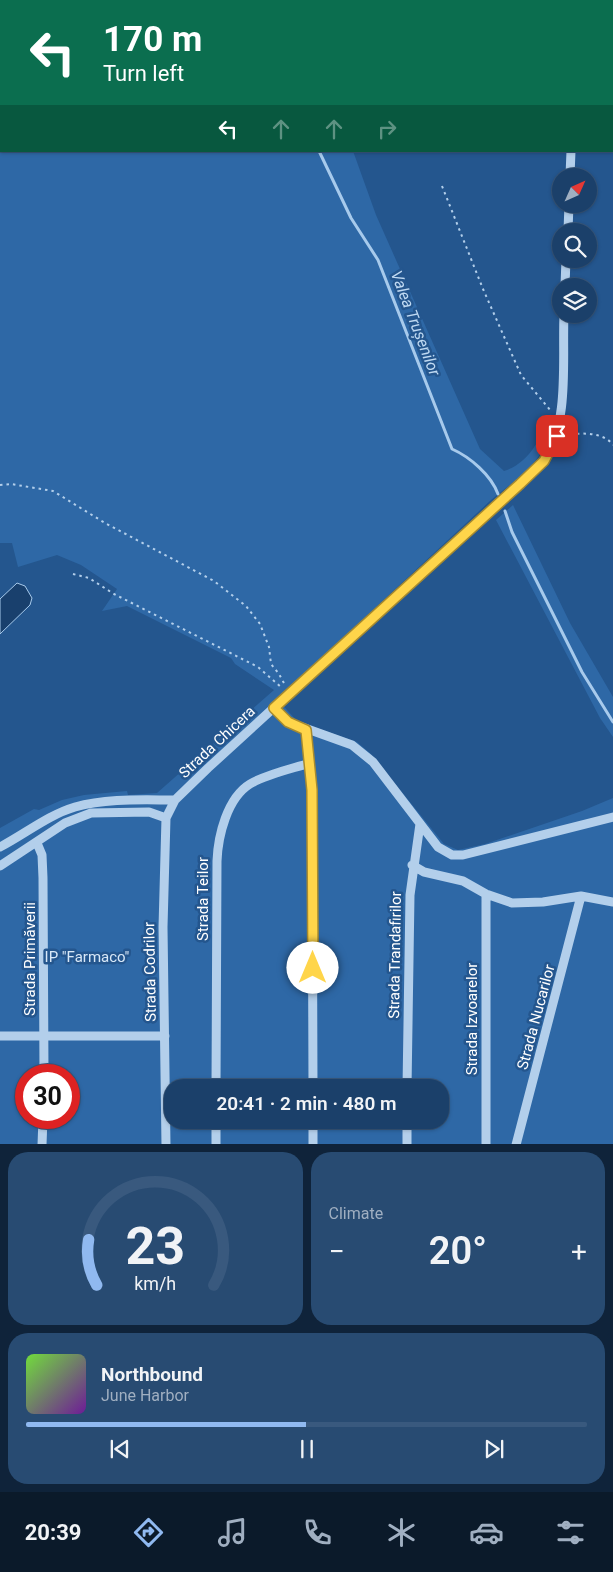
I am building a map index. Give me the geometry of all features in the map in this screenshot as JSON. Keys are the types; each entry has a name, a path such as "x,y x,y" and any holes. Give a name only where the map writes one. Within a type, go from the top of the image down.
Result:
{"street":[{"path":"570,168 571,152"},
{"name":"Strada Chicera","path":"175,800 544,461 557,436 561,417 564,323"},
{"path":"274,708 288,722 306,730 340,739 362,752 373,762 443,851 452,855 463,854 613,817"},
{"path":"306,730 310,763 313,850 313,1079"},
{"name":"Strada Teilor","path":"216,1079 216,861 221,832 234,804 249,784 310,763"},
{"path":"0,847 74,807 94,803 131,800 175,800"},
{"name":"Strada Codrilor","path":"166,1144 163,927 166,818 175,800"},
{"path":"0,866 37,844 65,823 91,813 149,812 166,818"},
{"name":"Strada Trandafirilor","path":"407,1079 410,895 412,865 420,824"},
{"name":"Strada Primăverii","path":"37,844 42,856 43,878 44,1064"},
{"path":"412,865 424,872 464,881 486,894 512,903 543,902 581,896 613,902"},
{"name":"Strada Izvoarelor","path":"486,894 486,1144"},
{"name":"Strada Nucarilor","path":"516,1144 581,896"},
{"path":"0,1036 165,1036"},
{"path":"42,1144 43,1129"},
{"path":"216,1129 216,1144"},
{"path":"313,1129 313,1144"},
{"path":"407,1129 407,1144"}],"path":[{"path":"442,186 483,289 521,375 547,408 561,417"},
{"path":"557,436 577,433 594,435 610,440 613,445"},
{"path":"0,485 11,484 53,491 105,523 214,581 246,606 260,624 269,647 270,664 280,674 289,694"},
{"path":"73,574 89,578 114,594 258,667 289,694"},
{"path":"197,1144 206,1144"}],"green space":[{"name":"IP \"Farmaco\"","path":"0,152 353,152 376,215 480,449 504,471 528,456 551,414 551,428 541,453 523,474 491,500 277,699 297,721 357,742 371,754 444,844 458,850 485,844 582,811 613,798 613,1144 0,1144 0,828 34,809 39,810 62,800 84,795 127,791 128,795 157,793 274,690 235,664 231,658 127,606 102,611 117,589 81,565 57,555 18,567 12,543 0,543"},
{"path":"513,505 570,623 613,697 613,737 600,718 496,520"}],"shaded area":[{"path":"17,583 25,586 32,598 30,605 0,634 0,599"}],"waterway":[{"name":"Valea Trușenilor","path":"319,152 351,218 378,260 452,449 479,467 495,487 498,494"},
{"name":"Valea Trușenilor","path":"505,511 512,532 582,672 613,722"}],"route":[{"path":"313,968 312,790 306,730 288,722 274,708 544,461 557,436"}]}
